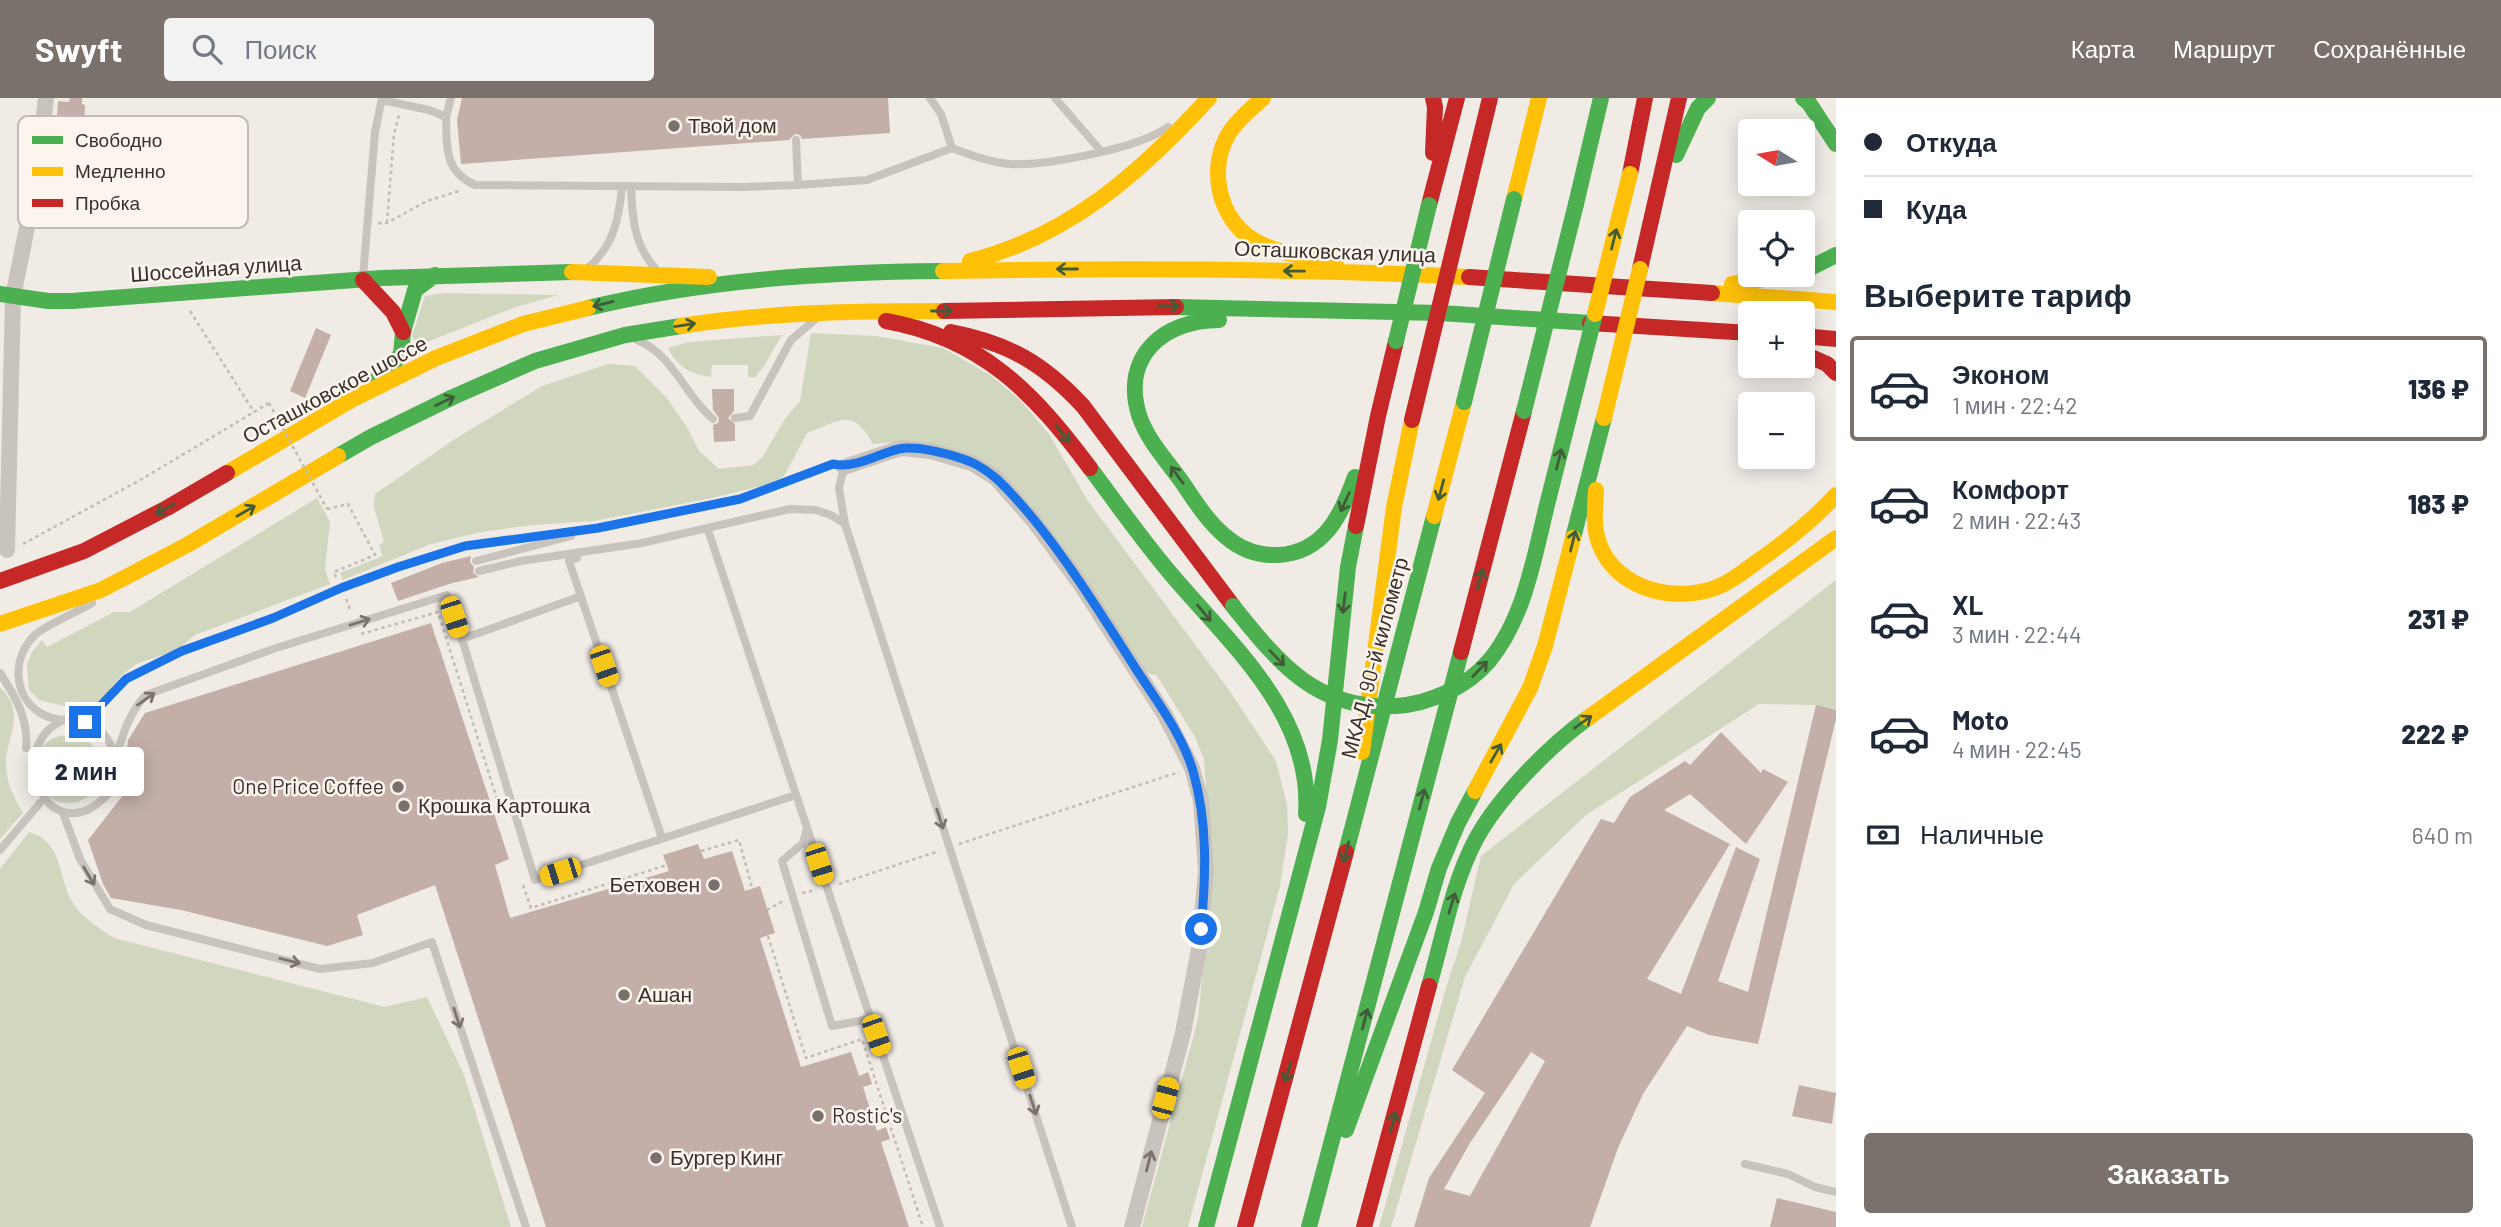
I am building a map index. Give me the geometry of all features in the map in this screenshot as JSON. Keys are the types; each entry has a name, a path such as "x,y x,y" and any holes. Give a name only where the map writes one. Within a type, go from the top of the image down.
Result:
{"main road":[{"path":"908,271 979,260 1040,238 1070,220 1124,180 1209,98"},
{"path":"1263,98 1237,121 1226,138 1219,157 1217,178 1220,201 1230,219 1245,235 1267,247 1387,273"},
{"path":"1433,98 1434,173"},
{"path":"1206,1227 1318,807 1348,567 1378,416 1429,205 1434,173 1457,98"},
{"path":"1353,826 1394,507 1412,420 1490,98"},
{"name":"МКАД, 90-й километр","path":"1245,1227 1464,402 1538,98"},
{"path":"1310,1227 1524,411 1601,98"},
{"path":"824,312 972,335 1030,358 1060,380 1083,406 1233,606 1290,672 1326,696 1360,706 1398,708 1436,697 1473,677 1499,648 1522,603 1630,174 1645,98"},
{"path":"1310,1227 1426,912 1439,868 1458,823 1530,688 1545,646 1664,181 1679,98"},
{"path":"1664,181 1698,108 1708,98"},
{"path":"1803,98 1836,144"},
{"path":"1815,266 1836,255"},
{"name":"Осташковская улица","path":"832,274 1147,268 1387,273 1836,302"},
{"name":"Шоссейная улица","path":"7,296 72,301 435,275 659,273 743,281"},
{"name":"Осташковское шоссе","path":"0,581 84,551 167,508 351,400 436,358 523,324 616,301 743,281 832,274"},
{"path":"351,400 386,373 401,354 403,332 415,290 435,275"},
{"path":"363,280 393,312 403,332"},
{"path":"1676,290 1738,284"},
{"path":"0,624 101,590 187,545 371,438 453,397 535,361 625,335 719,320 824,312 1146,306 1369,310 1738,334"},
{"path":"1369,310 1192,321 1169,331 1151,344 1139,363 1134,382 1136,406 1147,433 1209,519 1234,544 1261,556 1287,555 1313,547 1330,529 1345,505 1378,416"},
{"path":"911,325 957,342 996,367 1032,398 1279,705 1293,732 1306,778 1307,810 1297,881"},
{"path":"1815,337 1836,339"},
{"path":"1815,359 1827,364 1836,373"},
{"path":"1604,418 1594,514 1598,542 1605,558 1615,570 1644,589 1668,593 1717,587 1800,531 1836,495"},
{"path":"1364,1227 1441,939 1457,885 1476,839 1500,804 1562,737 1836,538"}],"street":[{"path":"44,116 46,98"},
{"path":"7,550 7,296 24,228"},
{"path":"844,467 901,448 931,451 972,463 996,478 1034,521 1087,595 1165,715 1192,768 1201,801 1206,871 1199,949 1183,1033 1132,1227"}],"lane":[{"path":"451,98 446,117 448,153 453,170 463,180 475,185 626,186 798,185 867,180 952,148 985,160 1012,164 1046,162 1145,141 1166,129 1203,98"},
{"path":"930,98 941,114 952,148"},
{"path":"1055,98 1101,151"},
{"path":"363,280 375,132 382,99 429,110 446,117"},
{"path":"796,140 798,185"},
{"path":"583,272 598,259 614,235 626,186"},
{"path":"626,186 636,233 645,257 659,273"},
{"path":"734,418 750,416 791,340 824,312"},
{"path":"625,335 649,345 663,355 703,410 713,419"},
{"path":"1815,339 1836,349"},
{"path":"476,561 598,528 740,499 833,464 844,467 839,488 845,524 1072,1227"},
{"path":"478,571 521,561 605,550 708,530 790,509 816,510 831,514 845,524"},
{"path":"85,722 126,679 182,651 273,618 341,588 465,546 598,528"},
{"path":"1766,589 1836,529"},
{"path":"708,530 940,1227"},
{"path":"116,757 110,741 98,729 85,722 40,713 23,696 18,680 21,655 36,634 187,545"},
{"path":"605,550 569,561 662,838"},
{"path":"109,793 116,778 116,757 124,733 135,707 146,695 273,649 447,595 535,880 796,795"},
{"path":"462,639 581,596"},
{"path":"0,673 17,698 28,732 25,760"},
{"path":"26,750 36,734 49,724 66,719"},
{"path":"29,790 40,803 63,813 79,813 98,804 130,768"},
{"path":"0,850 40,803"},
{"path":"63,813 80,859 110,909 146,925 320,969 373,963 432,942 526,1227"},
{"path":"807,828 803,843 782,861 832,1026 870,1018"},
{"path":"1745,1164 1788,1174 1815,1187 1836,1192"}],"path":[{"path":"394,134 387,223 427,201 475,185"},
{"path":"189,292 190,311 254,412"},
{"path":"7,550 142,479 269,402 327,509 348,504 375,555 334,572 362,636 438,612 503,820"},
{"path":"472,746 480,746"},
{"path":"768,910 793,895 827,888 1192,768"},
{"path":"701,851 740,840 752,888"},
{"path":"523,883 531,908 667,865"},
{"path":"768,936 806,1058 863,1039 923,1227"}],"green space":[{"path":"444,293 559,295 516,307 422,344 416,342 412,336 425,296"},
{"path":"811,333 876,336 943,348 990,375 1020,400 1049,434 1088,501 1229,690 1276,761 1287,805 1288,833 1280,886 1188,1227 1142,1227 1198,1019 1205,946 1207,803 1204,759 1195,737 1157,676 1140,670 993,469 899,442 873,444 859,425 852,421 837,421 807,433 784,476 769,484 594,521 481,532 431,544 343,580 340,573 383,556 379,545 384,542 374,507 375,494 455,439 542,386 608,364 635,366 666,397 687,427 699,451 719,469 753,465 762,458 785,419 800,401"},
{"path":"782,335 755,377 748,377 748,365 712,365 711,377 697,374 680,365 668,348 688,342"},
{"path":"317,498 330,522 325,569 330,584 195,635 177,650 136,664 91,707 76,709 39,700 29,690 27,665 32,652 42,640 47,647 114,612 130,612"},
{"path":"1836,580 1836,710 1816,705 1759,704 1586,815 1514,884 1465,977 1391,1227 1379,1227 1461,942 1481,856"},
{"path":"0,687 13,707 13,726 6,766 12,791 23,813 0,839"},
{"path":"61,735 75,735 87,740 97,750 102,769 97,788 87,798 75,803 61,803 49,798 39,788 34,776 34,762 39,750 49,740"},
{"path":"29,832 40,837 54,852 68,893 81,913 114,938 385,1007 427,997 464,1075 511,1227 0,1227 0,869"}],"building":[{"path":"70,98 82,98 84,116 57,116 58,101 69,102"},
{"name":"Твой дом","path":"462,98 888,98 890,133 802,139 795,134 789,140 461,164 457,120"},
{"path":"316,328 331,335 305,398 290,391"},
{"path":"712,389 734,389 734,411 728,418 735,424 735,441 714,442 713,425 718,423 719,418 713,410"},
{"path":"471,556 473,573 479,577 398,601 391,583 442,563"},
{"path":"431,623 509,859 495,865 510,918 669,871 663,855 698,844 704,859 732,851 745,891 760,886 775,933 760,938 801,1067 851,1052 859,1076 868,1072 872,1084 863,1087 877,1131 886,1127 890,1139 881,1142 909,1227 546,1227 435,885 357,915 363,935 327,946 181,910 111,898 103,884 88,840 124,794 136,770 133,761 126,762 128,740 145,713"},
{"path":"1816,705 1836,710 1758,1044 1709,1035 1687,1026 1643,1094 1618,1148 1590,1227 1414,1227 1429,1178 1485,1093 1452,1070 1601,819 1614,823 1630,797 1685,761 1690,765 1721,732 1761,773 1763,769 1788,782 1746,844 1690,794 1664,810 1730,844 1647,979 1681,994 1736,847 1760,859 1718,981 1748,992","holes":["1531,1052 1545,1061 1470,1196 1444,1189 1470,1143"]},
{"path":"1799,1085 1836,1093 1832,1124 1792,1116"},
{"path":"1777,1198 1836,1212 1836,1227 1770,1227"}],"traffic: fast":[{"path":"1576,204 1601,98"},
{"path":"1676,155 1698,108 1708,98"},
{"path":"1803,98 1836,144"},
{"path":"1464,402 1514,199"},
{"path":"1524,411 1576,204"},
{"path":"1396,341 1429,205"},
{"path":"1815,266 1836,255"},
{"path":"588,308 631,298 764,279 943,271"},
{"path":"0,294 48,301 72,301 382,278 572,272"},
{"path":"375,381 386,373 401,354 403,332 415,290 435,275"},
{"path":"1176,307 1441,313 1590,323"},
{"path":"1233,606 1283,664 1301,679 1343,700 1368,705 1409,705 1434,698 1470,679 1489,661 1502,643 1521,603 1595,314"},
{"path":"1219,320 1181,327 1152,345 1142,359 1136,375 1135,394 1139,415 1147,433 1213,524 1237,545 1251,551 1278,555 1292,553 1306,548 1329,529 1341,511 1355,477"},
{"path":"338,456 453,397 535,361 625,335 681,326"},
{"path":"1573,538 1604,418"},
{"path":"1090,468 1160,561 1241,654 1282,713 1296,744 1305,778 1306,814"},
{"path":"1346,852 1434,516"},
{"path":"1206,1227 1318,807 1330,740 1348,567 1356,526"},
{"path":"1309,1227 1461,652"},
{"path":"1429,986 1454,893 1476,839 1498,806 1526,773 1588,718"},
{"path":"1346,1130 1426,912 1439,868 1475,791"}],"traffic: slow":[{"path":"970,261 1006,250 1040,235 1102,198 1157,151 1209,98"},
{"path":"1263,98 1236,123 1223,147 1218,176 1224,205 1240,230 1252,239 1282,252 1336,262"},
{"path":"1514,199 1539,98"},
{"path":"1595,314 1630,174"},
{"path":"1604,418 1640,269"},
{"path":"943,271 1206,270 1469,277"},
{"path":"572,272 709,277"},
{"path":"1732,284 1738,283"},
{"path":"1712,293 1836,302"},
{"path":"227,473 351,400 436,358 523,324 588,308"},
{"path":"681,326 779,315 944,311"},
{"path":"1434,516 1464,402"},
{"path":"1362,752 1394,507 1412,420"},
{"path":"0,624 101,590 187,545 338,456"},
{"path":"1596,490 1595,517 1599,543 1607,559 1619,573 1634,583 1651,589 1687,594 1705,591 1736,577 1799,530 1836,495"},
{"path":"1475,791 1530,688 1545,646 1573,538"},
{"path":"1588,718 1836,538"}],"traffic: jam":[{"path":"1433,98 1433,153"},
{"path":"1429,205 1457,98"},
{"path":"1412,420 1490,98"},
{"path":"1630,174 1645,98"},
{"path":"1640,269 1679,98"},
{"path":"1469,277 1712,293"},
{"path":"363,280 393,312 403,332"},
{"path":"944,311 1176,307"},
{"path":"886,321 920,329 950,341 978,355 1003,373 1048,416 1090,468"},
{"path":"1590,323 1738,332"},
{"path":"951,332 990,342 1023,357 1068,391 1083,406 1233,606"},
{"path":"1815,337 1836,339"},
{"path":"1356,526 1396,341"},
{"path":"1815,359 1827,364 1836,373"},
{"path":"1461,652 1524,411"},
{"path":"0,581 84,551 227,473"},
{"path":"1245,1227 1346,852"},
{"path":"1364,1227 1429,986"}],"place":[{"name":"Твой дом","path":"674,126"},
{"name":"One Price Coffee","path":"398,787"},
{"name":"Крошка Картошка","path":"404,806"},
{"name":"Бетховен","path":"714,885"},
{"name":"Ашан","path":"624,995"},
{"name":"Rostic's","path":"818,1116"},
{"name":"Бургер Кинг","path":"656,1158"}],"route":[{"path":"85,722 126,679 182,651 273,618 398,567 465,546 598,528 740,499 833,464 844,467 901,448 931,451 972,463 996,478 1034,521 1081,585 1182,745 1201,801 1206,871 1201,929"}]}
